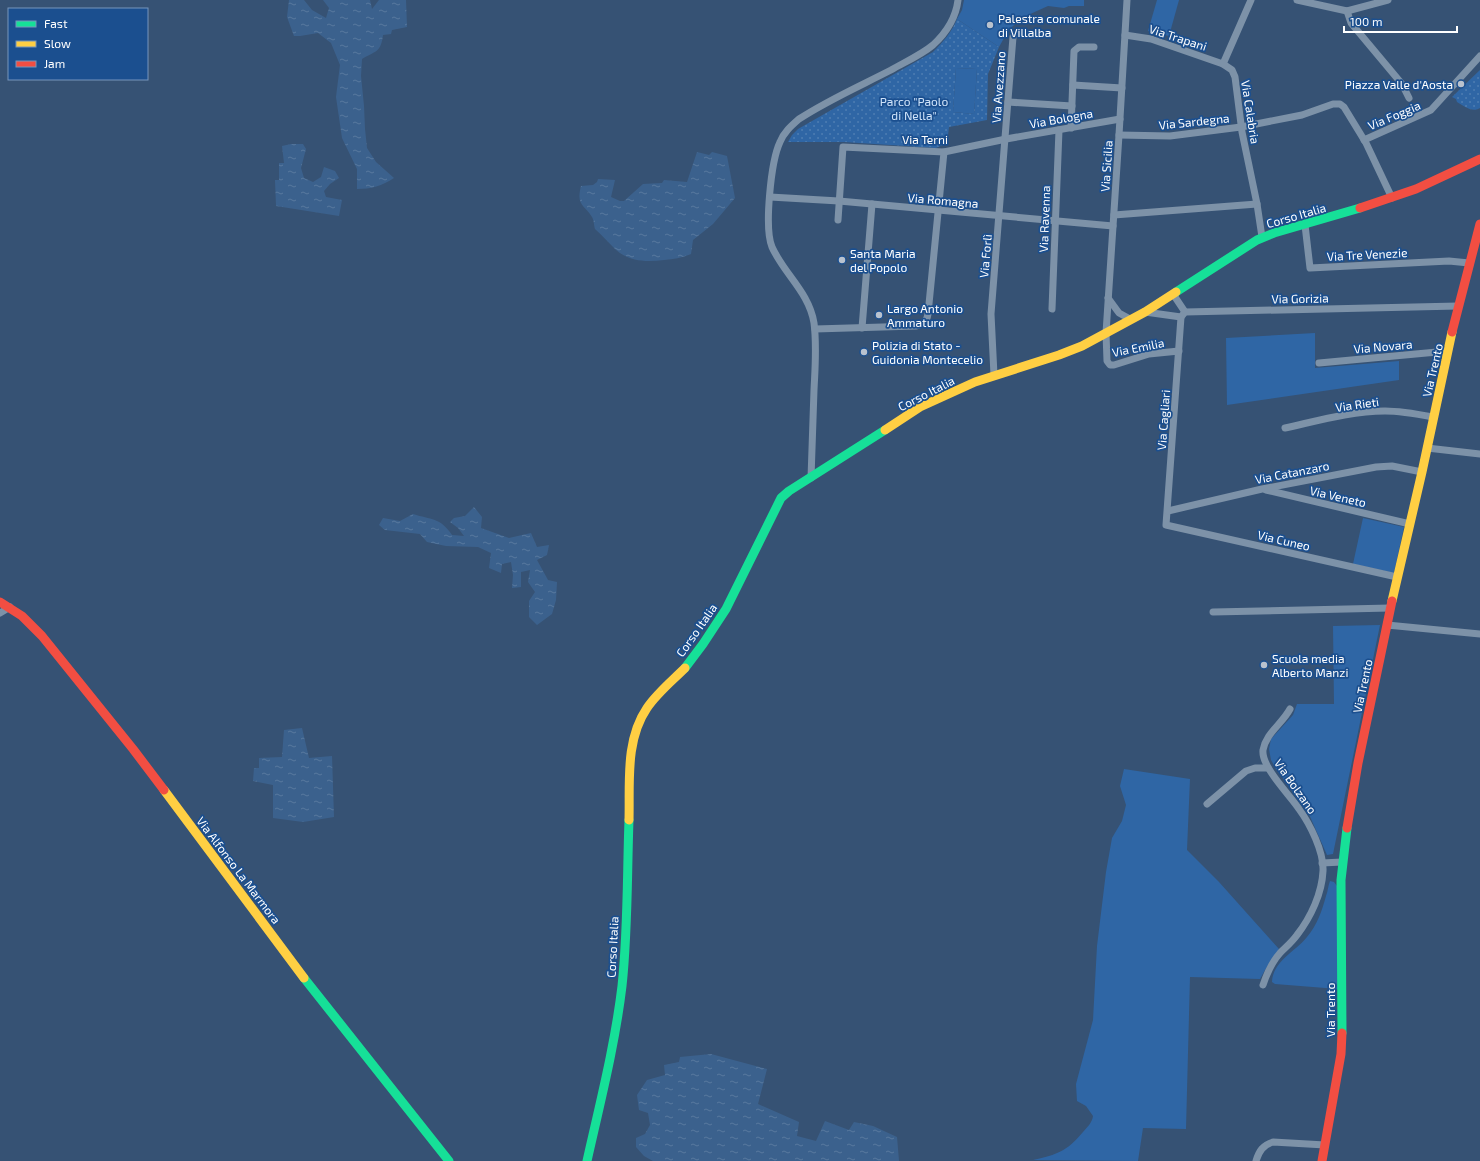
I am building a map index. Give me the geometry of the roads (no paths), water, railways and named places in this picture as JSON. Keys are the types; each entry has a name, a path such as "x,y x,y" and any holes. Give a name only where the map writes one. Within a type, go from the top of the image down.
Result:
{"street":[{"path":"811,478 816,352 815,330 811,310 805,297 776,254 770,242 768,225 776,152 782,137 790,126 808,113 910,60 930,47 943,34 950,23 956,12 958,0"},
{"name":"Via Sicilia","path":"1106,333 1127,0"},
{"path":"1223,64 1251,0"},
{"path":"1298,0 1334,4 1347,11 1351,23 1402,84 1409,98"},
{"path":"1347,11 1388,0"},
{"name":"Via Trapani","path":"1125,35 1157,41 1223,64"},
{"name":"Via Avezzano","path":"1006,139 1013,38"},
{"path":"1071,128 1072,85 1075,50 1081,47 1094,47"},
{"name":"Via Foggia","path":"1364,140 1432,110 1480,56"},
{"name":"Via Calabria","path":"1223,64 1230,68 1234,75 1241,127 1257,204 1262,237"},
{"path":"1072,85 1122,88"},
{"path":"1008,102 1072,106"},
{"name":"Via Sardegna","path":"1119,135 1170,136 1241,127 1302,115 1333,104 1340,104 1344,107 1364,140"},
{"name":"Via Bologna","path":"1006,139 1120,119"},
{"name":"Via Ravenna","path":"1052,309 1059,130"},
{"name":"Via Terni","path":"839,202 843,148 944,152 1006,139"},
{"name":"Via Forlì","path":"994,375 991,314 1006,139"},
{"path":"1364,140 1392,198"},
{"path":"815,330 919,326 926,321 928,314 944,152"},
{"name":"Corso Italia","path":"587,1161 618,1016 625,933 630,767 633,740 636,729 649,705 687,665 702,647 717,624 726,609 779,501 786,493 910,413 954,391 994,375 1074,350 1145,312 1217,264 1262,237 1343,214 1392,198 1416,189 1480,158"},
{"name":"Via Romagna","path":"770,197 872,204 1113,226"},
{"path":"838,220 839,202"},
{"path":"862,328 872,204"},
{"path":"1114,215 1257,204"},
{"name":"Via Tre Venezie","path":"1304,224 1310,268 1449,261 1469,263"},
{"name":"Via Trento","path":"1322,1161 1342,1044 1343,1007 1340,907 1342,862 1358,763 1390,608 1422,472 1458,306 1480,224"},
{"path":"1173,294 1183,314"},
{"path":"1108,298 1119,314 1130,319"},
{"name":"Via Gorizia","path":"1145,312 1183,314 1458,306"},
{"name":"Via Cagliari","path":"1166,525 1183,314"},
{"name":"Via Emilia","path":"1106,333 1107,361 1111,366 1149,354 1179,351"},
{"name":"Via Novara","path":"1319,362 1448,351"},
{"name":"Via Rieti","path":"1285,428 1357,413 1379,411 1403,412 1433,417"},
{"path":"1427,448 1480,454"},
{"name":"Via Catanzaro","path":"1168,511 1262,489 1383,466 1392,466 1422,472"},
{"name":"Via Veneto","path":"1262,489 1410,524"},
{"name":"Via Cuneo","path":"1166,525 1397,577"},
{"name":"Via Alfonso La Marmora","path":"0,602 22,616 42,636 133,749 310,986 449,1161"},
{"path":"0,613 10,607"},
{"path":"1213,612 1390,608"},
{"path":"1387,625 1480,634"},
{"name":"Via Bolzano","path":"1263,985 1272,964 1280,952 1298,934 1312,911 1321,884 1323,872 1317,845 1308,823 1297,805 1268,768 1264,759 1263,752 1265,742 1269,734 1290,710"},
{"path":"1207,804 1246,771 1255,768 1268,768"},
{"path":"1322,863 1342,862"},
{"path":"1256,1161 1261,1150 1266,1145 1273,1142 1325,1146"}],"water":[{"path":"289,0 304,0 312,10 326,18 329,8 323,0 370,0 372,9 379,0 406,0 407,27 392,30 391,34 383,35 379,48 362,59 361,76 367,148 376,162 394,178 390,181 376,186 357,189 357,169 342,138 336,97 340,65 331,43 318,33 294,36 287,17"},
{"path":"303,144 306,149 301,168 304,178 313,182 321,177 324,167 335,171 339,178 330,184 324,191 326,197 342,200 339,216 276,206 275,180 279,180 279,163 284,163 282,146"},
{"path":"697,152 709,155 712,152 727,156 735,198 713,224 693,240 691,254 678,258 657,261 632,259 615,249 595,229 592,217 580,201 579,197 581,186 593,185 598,179 615,180 611,197 624,201 643,184 662,183 664,180 687,182"},
{"path":"474,507 482,517 481,528 509,538 531,533 537,547 549,545 547,555 537,560 548,580 557,582 556,600 552,614 537,625 529,617 529,601 535,592 528,582 530,570 521,572 521,587 512,588 513,575 511,562 502,564 501,573 489,568 491,553 478,547 446,546 427,542 420,534 385,530 379,525 383,518 400,521 413,514 439,522 448,529 452,535 464,536 458,528 450,522 454,518 465,516"},
{"path":"302,728 309,758 332,756 334,817 303,822 273,818 273,785 253,781 254,768 259,768 259,758 282,757 284,730"},
{"path":"711,1054 767,1069 758,1104 799,1122 797,1136 816,1141 825,1121 849,1130 854,1122 873,1126 897,1137 899,1161 653,1161 644,1156 636,1147 636,1138 645,1134 650,1125 648,1113 639,1110 637,1095 647,1080 665,1075 664,1065 679,1062 680,1057"}],"place":[{"name":"Palestra comunale di Villalba","path":"990,25"},
{"name":"Piazza Valle d'Aosta","path":"1461,84"},
{"name":"Santa Maria del Popolo","path":"842,260"},
{"name":"Largo Antonio Ammaturo","path":"879,315"},
{"name":"Polizia di Stato - Guidonia Montecelio","path":"864,352"},
{"name":"Scuola media Alberto Manzi","path":"1264,665"}],"park label":[{"name":"Parco \"Paolo di Nella\"","path":"914,108"}]}
